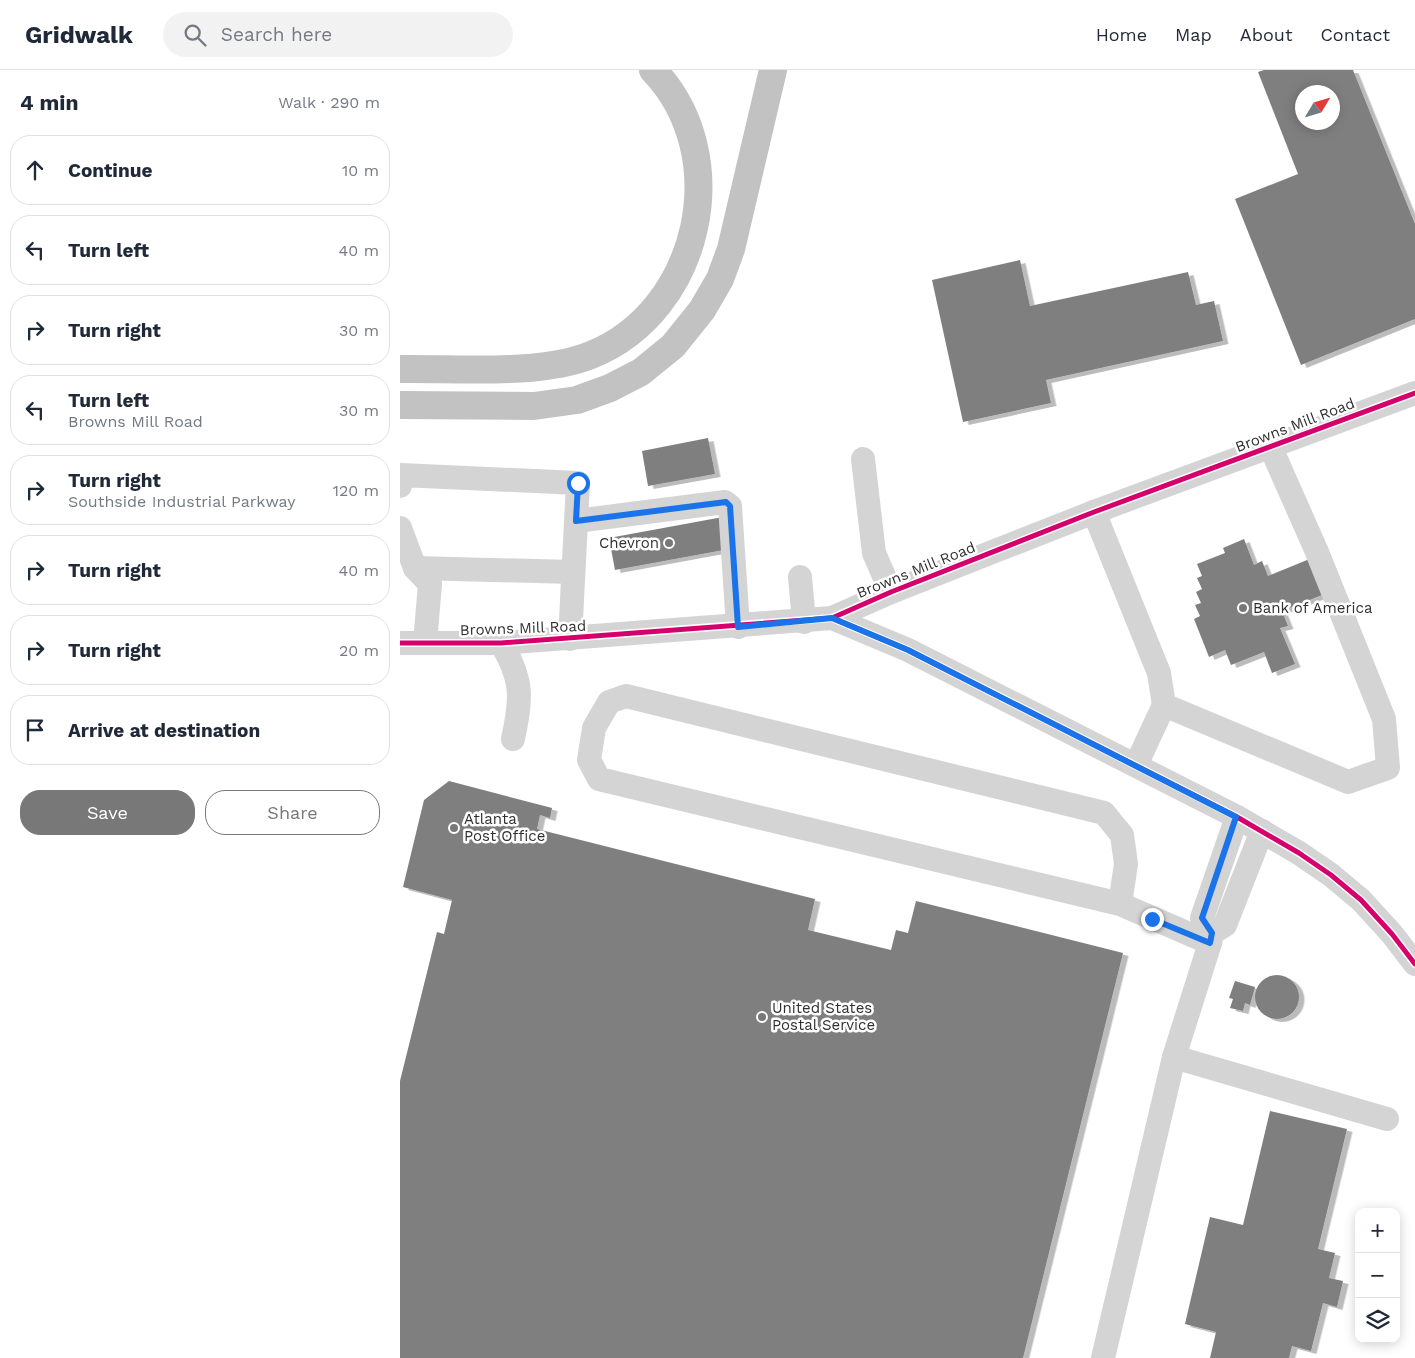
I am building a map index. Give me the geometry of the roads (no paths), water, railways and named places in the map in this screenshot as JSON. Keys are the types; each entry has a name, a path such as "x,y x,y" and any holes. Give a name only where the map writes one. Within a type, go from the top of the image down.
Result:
{"highway":[{"path":"400,369 528,368 564,364 592,355 620,341 648,318 672,287 689,252 697,214 699,176 693,142 682,112 662,80 653,70"},
{"path":"400,405 534,406 577,400 610,388 641,372 673,346 702,310 723,271 742,205 774,70"}],"street":[{"name":"Browns Mill Road","path":"400,643 501,643 738,627 832,618 891,592 1094,512 1271,448 1415,393"},
{"path":"1164,705 1348,782 1388,768 1384,719 1317,552 1271,448"},
{"path":"863,459 874,553 891,592"},
{"path":"400,486 401,475 578,483 570,639"},
{"path":"576,521 726,502 730,506 738,627"},
{"path":"1094,512 1159,674 1164,705 1136,766"},
{"path":"400,528 414,568 430,584 425,643"},
{"path":"414,568 573,572"},
{"path":"800,576 804,622"},
{"path":"832,618 908,650 1262,832 1331,875 1361,900 1392,934 1415,964"},
{"path":"501,643 511,660 520,686 520,708 513,739"},
{"path":"1120,904 1126,864 1122,835 1104,813 626,696 609,702 594,728 589,760 599,779 1120,904 1211,938"},
{"path":"1211,938 1202,918 1236,817"},
{"path":"1103,1358 1174,1057 1211,938 1225,925 1262,832"},
{"path":"1174,1057 1387,1119"}],"place":[{"name":"Chevron","path":"669,543"},
{"name":"Bank of America","path":"1243,608"},
{"name":"Atlanta Post Office","path":"454,828"},
{"name":"United States Postal Service","path":"762,1017"}]}
